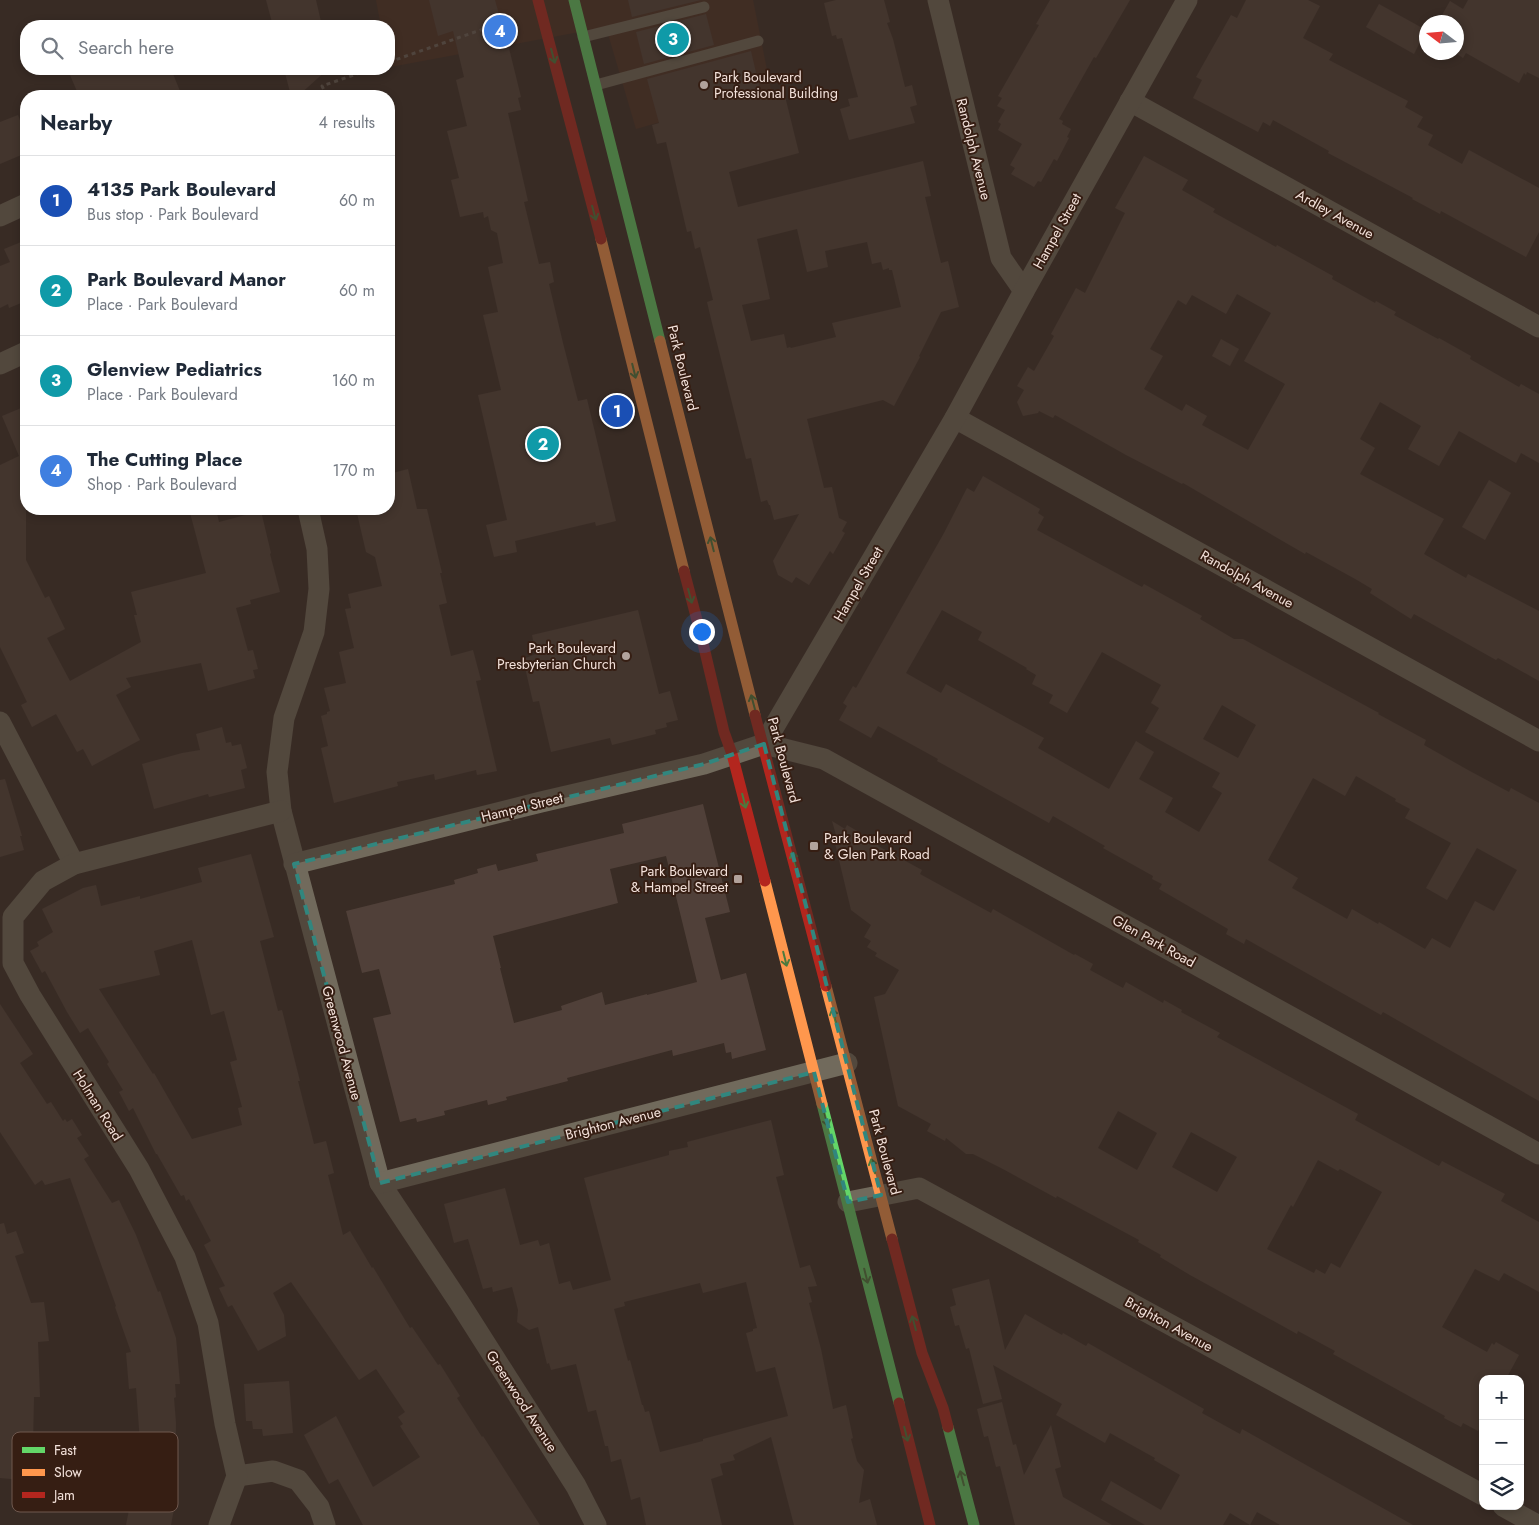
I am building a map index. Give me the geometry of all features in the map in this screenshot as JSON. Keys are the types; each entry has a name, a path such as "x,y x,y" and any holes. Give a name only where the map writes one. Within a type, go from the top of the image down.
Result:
{"main road":[{"path":"538,0 620,313 676,546 702,640 724,732 732,754 930,1525"},
{"name":"Park Boulevard","path":"574,0 846,1064 922,1353 943,1408 974,1525"}],"street":[{"name":"Randolph Avenue","path":"938,0 1001,258 1024,291"},
{"name":"Hampel Street","path":"294,864 540,802 704,764 764,744 955,418 1187,0"},
{"name":"Ardley Avenue","path":"1130,101 1539,327"},
{"path":"0,216 20,207"},
{"path":"0,364 20,355"},
{"name":"Randolph Avenue","path":"955,418 1539,741"},
{"name":"Greenwood Avenue","path":"309,515 317,549 319,589 314,632 284,718 277,772 280,811 380,1183 459,1302 576,1486 596,1525"},
{"path":"0,722 74,864 280,811"},
{"name":"Glen Park Road","path":"764,744 824,759 1539,1154"},
{"name":"Holman Road","path":"74,864 43,881 14,917 13,963 30,994 139,1170 185,1257 208,1323 225,1424 237,1476"},
{"name":"Brighton Avenue","path":"380,1183 846,1064"},
{"name":"Brighton Avenue","path":"848,1202 919,1188 1479,1493"},
{"path":"220,1525 237,1476 273,1471 298,1480 320,1507 325,1525"},
{"path":"1510,1510 1537,1525"}],"lane":[{"path":"583,37 704,7"},
{"path":"596,85 758,41"}],"path":[{"path":"395,60 504,22"},
{"path":"324,90 322,86 354,75"}],"highlighted area":[{"path":"764,744 881,1195 848,1202 814,1072 380,1183 294,864 704,764"}],"shaded area":[{"path":"376,0 753,0 771,90 636,129 606,27 395,66 395,20 380,20"}],"building":[{"path":"266,0 316,0 321,20 271,20"},
{"path":"429,0 495,0 503,24 521,97 518,98 521,110 508,113 528,201 524,202 539,264 550,262 554,282 549,284 563,343 578,401 587,399 616,521 596,526 595,522 515,541 517,552 494,557 486,525 507,520 478,395 501,390 483,315 498,312 488,267 503,263 497,233 491,230 488,216 484,218 483,212 460,217 451,180 459,178 447,131 467,126 456,80 464,77 453,31 438,36"},
{"path":"628,0 701,0 632,17"},
{"path":"836,0 884,0 890,22 887,23 905,87 912,85 917,105 910,107 915,123 849,140 840,109 850,106 848,99 858,97 842,38 837,39 836,35 832,36 824,3"},
{"path":"1050,0 1130,0 1096,58 1094,57 1059,119 1063,121 1062,124 1071,129 1067,137 1069,138 1057,161 1054,159 1041,182 1038,181 1034,187 1011,174 1015,168 1010,165 1022,144 998,130 1001,124 998,122 1005,110 997,106 1002,98 998,96 1039,25 1036,24"},
{"path":"1246,0 1308,0 1320,6 1303,38 1333,54 1329,60 1408,101 1405,107 1423,117 1417,127 1433,135 1428,145 1462,164 1469,150 1539,188 1539,232 1526,257 1441,211 1440,214 1412,199 1328,153 1329,151 1273,120 1270,126 1263,122 1258,132 1193,98 1202,80 1196,77 1231,15 1237,18"},
{"path":"1468,0 1539,0 1539,78 1527,72 1526,75 1524,73 1519,83 1466,53 1464,56 1464,15 1442,15 1450,1 1463,9"},
{"path":"1379,4 1419,26 1419,44 1414,54 1366,27"},
{"path":"706,14 714,45 644,64 636,32"},
{"path":"751,51 761,94 783,88 799,153 729,172 738,207 923,161 931,196 925,197 941,263 948,261 959,307 941,312 894,406 883,400 807,419 824,488 832,487 839,518 847,522 842,531 845,533 833,554 830,551 809,585 796,577 792,583 778,575 773,561 799,514 774,520 767,500 761,502 751,458 746,459 712,323 707,302 713,300 700,247 695,249 691,231 687,232 666,142 657,144 652,125 659,123 647,79","holes":["797,229 807,272 828,267 825,251 867,242 872,264 881,262 883,270 889,268 889,270 892,270 901,307 832,323 836,337 791,348 787,348 784,334 751,341 742,305 770,299 757,239"]},
{"path":"70,75 173,75 180,90 76,90"},
{"path":"286,75 321,75 305,90 289,90"},
{"path":"18,115 20,120 20,156 0,164 0,122"},
{"path":"1144,156 1188,180 1182,190 1215,209 1213,212 1333,276 1332,279 1375,303 1376,301 1396,312 1394,315 1471,356 1470,359 1519,387 1521,384 1539,394 1539,463 1521,453 1516,463 1459,431 1439,466 1408,449 1421,426 1380,402 1360,439 1375,448 1360,474 1444,519 1424,554 1466,578 1468,574 1539,611 1539,681 1498,658 1496,660 1414,614 1411,619 1370,593 1372,589 1357,580 1306,552 1305,554 1183,483 1126,455 1055,415 1053,418 1039,411 1038,413 1023,416 1017,402 1024,390 1017,386 1028,367 1034,371 1054,336 1051,334 1076,288 1085,293 1125,213 1115,208","holes":["1237,294 1271,313 1244,361 1285,384 1248,450 1202,425 1207,416 1186,404 1182,411 1144,389 1163,356 1150,349 1178,300 1186,305 1192,295 1226,314"]},
{"path":"20,242 20,303 9,308 8,304 0,308 0,266 10,262 4,249"},
{"path":"1221,339 1239,349 1230,366 1212,356"},
{"path":"20,408 20,515 26,515 26,560 45,598 49,596 65,629 47,638 70,681 141,642 134,615 137,615 131,592 206,573 191,515 217,515 219,522 246,515 262,515 280,592 250,600 251,604 236,608 248,651 253,650 258,669 253,670 255,678 208,691 201,663 126,678 131,687 116,695 140,740 92,766 83,749 77,752 56,714 32,727 21,705 27,702 0,647 0,465 19,456 2,416"},
{"path":"408,469 417,509 427,509 447,603 439,605 451,656 473,650 481,680 476,681 497,771 477,775 476,770 435,780 434,774 397,782 398,786 334,803 321,748 328,746 321,716 330,711 324,688 346,683 339,652 354,648 345,609 351,608 348,594 382,586 375,557 366,552 357,515 395,515 395,472"},
{"path":"983,476 1040,509 1038,513 1044,517 1037,530 1142,587 1144,584 1202,616 1200,619 1234,639 1243,639 1379,713 1426,740 1424,745 1468,770 1509,792 1511,788 1539,803 1539,1101 1383,1012 1381,1015 1246,939 1244,944 1226,934 1228,929 1159,889 1162,884 1152,879 1153,876 1103,848 1105,846 1053,816 1049,823 878,726 871,738 839,720 847,706 843,703 853,686 856,688 944,533 967,488 974,492","holes":["942,610 982,632 978,640 1036,675 1032,684 1053,695 1049,703 1067,713 1102,652 1161,685 1151,703 1159,708 1145,732 1220,773 1212,787 1222,793 1199,832 1165,812 1173,798 1139,779 1154,752 1136,741 1109,789 1038,748 1044,738 946,684 941,693 906,673","1222,705 1256,725 1238,758 1203,739","1356,776 1410,809 1405,818 1451,843 1426,888 1447,900 1477,848 1517,870 1494,911 1475,901 1450,948 1432,938 1425,949 1379,922 1378,924 1352,909 1347,919 1292,888 1298,878 1268,860 1313,778 1345,796"]},
{"path":"1489,480 1511,493 1485,540 1462,527"},
{"path":"638,610 659,694 670,691 678,720 666,723 667,727 655,730 656,734 612,745 610,738 551,752 539,701 533,702 523,659 536,654 532,635"},
{"path":"222,727 226,743 231,742 232,746 241,744 247,768 241,770 245,788 209,797 208,794 154,809 142,764 200,750 196,734"},
{"path":"5,779 22,836 20,836 24,850 0,857 0,780"},
{"path":"703,804 730,912 705,918 721,980 746,973 766,1050 732,1059 731,1052 726,1053 724,1043 673,1056 672,1050 567,1078 568,1081 506,1097 507,1100 488,1105 487,1100 444,1111 445,1115 417,1122 416,1118 400,1122 373,1018 391,1014 379,969 362,973 346,911 455,884 454,880 478,873 477,869 496,864 498,871 538,861 536,854 624,833 622,824","holes":["666,856 697,982 605,1005 602,992 561,1006 562,1010 514,1023 493,936 618,903 610,869"]},
{"path":"832,821 845,829 847,825 879,844 878,846 922,870 920,874 991,913 993,909 1093,964 1090,970 1123,988 1126,982 1163,1003 1164,1000 1182,1010 1181,1012 1220,1033 1217,1037 1358,1114 1355,1120 1439,1166 1442,1161 1505,1194 1501,1201 1539,1222 1539,1292 1504,1273 1499,1281 1475,1269 1442,1327 1487,1352 1492,1343 1494,1345 1496,1342 1519,1355 1508,1375 1479,1375 1478,1431 1463,1423 1461,1427 1444,1418 1445,1416 1333,1354 1335,1351 1298,1331 1297,1334 1190,1275 1138,1242 1139,1240 973,1154 966,1154 946,1138 945,1141 927,1131 931,1124 898,1106 874,997 885,994 899,970 875,956 877,953 867,947 871,941 864,937 871,925 851,910 833,835 836,835","holes":["1118,1111 1157,1133 1137,1170 1098,1148","1191,1132 1237,1157 1217,1192 1172,1167","1318,1160 1338,1171 1340,1169 1382,1192 1340,1268 1331,1263 1325,1274 1316,1269 1314,1273 1267,1249 1291,1205 1293,1207"]},
{"path":"251,854 274,937 260,941 278,1011 282,1010 314,1144 326,1141 334,1173 328,1175 343,1235 350,1231 410,1328 412,1327 438,1365 440,1364 460,1396 457,1398 540,1525 363,1525 338,1479 329,1484 304,1435 336,1416 373,1487 420,1457 400,1426 403,1424 398,1417 405,1412 376,1369 359,1380 291,1282 273,1293 284,1315 286,1336 258,1351 232,1305 228,1307 219,1288 225,1286 204,1245 211,1241 189,1199 186,1201 184,1195 181,1196 156,1154 133,1108 129,1111 119,1092 123,1090 107,1064 109,1062 88,1028 80,1033 45,971 42,973 30,951 39,946 37,942 53,932 42,909 83,888 96,885 101,906 140,896 140,899 202,882 198,868","holes":["192,940 211,1015 224,1011 237,1060 230,1062 242,1107 238,1108 242,1125 192,1139 154,1073 99,989 160,975 154,951"]},
{"path":"0,1004 33,1054 20,1063 47,1104 51,1102 63,1121 65,1119 67,1122 72,1119 82,1135 77,1138 89,1156 84,1159 112,1203 119,1200 136,1235 158,1292 160,1291 176,1338 180,1384 175,1384 176,1432 139,1432 136,1388 129,1389 126,1353 131,1352 70,1178 45,1185 42,1180 35,1185 0,1132"},
{"path":"771,1120 784,1175 776,1177 800,1268 810,1265 817,1286 808,1287 812,1302 809,1303 821,1349 833,1409 846,1405 853,1438 851,1439 857,1461 864,1470 859,1503 870,1499 877,1525 794,1525 771,1437 733,1455 735,1460 720,1464 723,1475 711,1479 722,1525 646,1525 640,1497 631,1500 621,1459 611,1462 608,1446 605,1446 596,1410 588,1412 576,1364 551,1370 549,1363 547,1364 538,1327 529,1330 517,1322 518,1310 512,1287 493,1292 492,1287 483,1289 468,1239 454,1243 444,1204 505,1188 520,1245 538,1240 540,1246 549,1243 559,1284 570,1281 573,1290 611,1280 584,1178 669,1155 669,1151 688,1147 687,1142","holes":["746,1282 757,1328 746,1333 756,1372 775,1367 788,1416 660,1452 649,1411 645,1412 642,1405 614,1309 625,1306 624,1302 700,1283 703,1293"]},
{"path":"4,1223 7,1234 16,1231 24,1253 15,1256 31,1303 44,1302 49,1341 38,1342 40,1397 34,1397 33,1432 12,1432 12,1479 0,1478 0,1224"},
{"path":"989,1279 1005,1350 1025,1314 1062,1335 1063,1333 1086,1346 1088,1343 1204,1409 1202,1413 1240,1434 1242,1429 1413,1525 1280,1525 1257,1512 1250,1525 1230,1513 1223,1525 1145,1525 1101,1500 1111,1481 1161,1510 1180,1475 1154,1460 1155,1458 1110,1433 1105,1443 1056,1415 1062,1404 993,1365 1002,1399 983,1404 969,1348 966,1349 959,1325 955,1326 950,1307 956,1305 952,1289"},
{"path":"289,1381 293,1433 263,1436 262,1429 253,1429 252,1421 246,1421 244,1384"},
{"path":"1002,1402 1013,1445 1016,1444 1024,1475 1051,1425 1061,1467 1055,1469 1063,1497 1112,1525 1015,1525 1000,1466 996,1467 988,1436 984,1437 977,1409"},
{"path":"129,1512 173,1512 171,1525 126,1525"}],"traffic: fast":[{"path":"574,0 660,341"},
{"path":"822,1104 899,1403"},
{"path":"948,1427 974,1525"}],"traffic: slow":[{"path":"601,239 684,571"},
{"path":"660,341 755,715"},
{"path":"765,881 822,1104"},
{"path":"826,986 892,1239"}],"traffic: jam":[{"path":"538,0 601,239"},
{"path":"684,571 724,732 732,754 765,881"},
{"path":"755,715 826,986"},
{"path":"892,1239 922,1353 943,1408 948,1427"},
{"path":"899,1403 930,1525"}],"place":[{"name":"The Cutting Place","path":"500,31"},
{"name":"Glenview Pediatrics","path":"673,39"},
{"name":"Park Boulevard Professional Building","path":"704,85"},
{"name":"4135 Park Boulevard","path":"617,411"},
{"name":"Park Boulevard Manor","path":"543,444"},
{"name":"Park Boulevard Presbyterian Church","path":"626,656"},
{"name":"Park Boulevard & Glen Park Road","path":"814,846"},
{"name":"Park Boulevard & Hampel Street","path":"738,879"}]}
